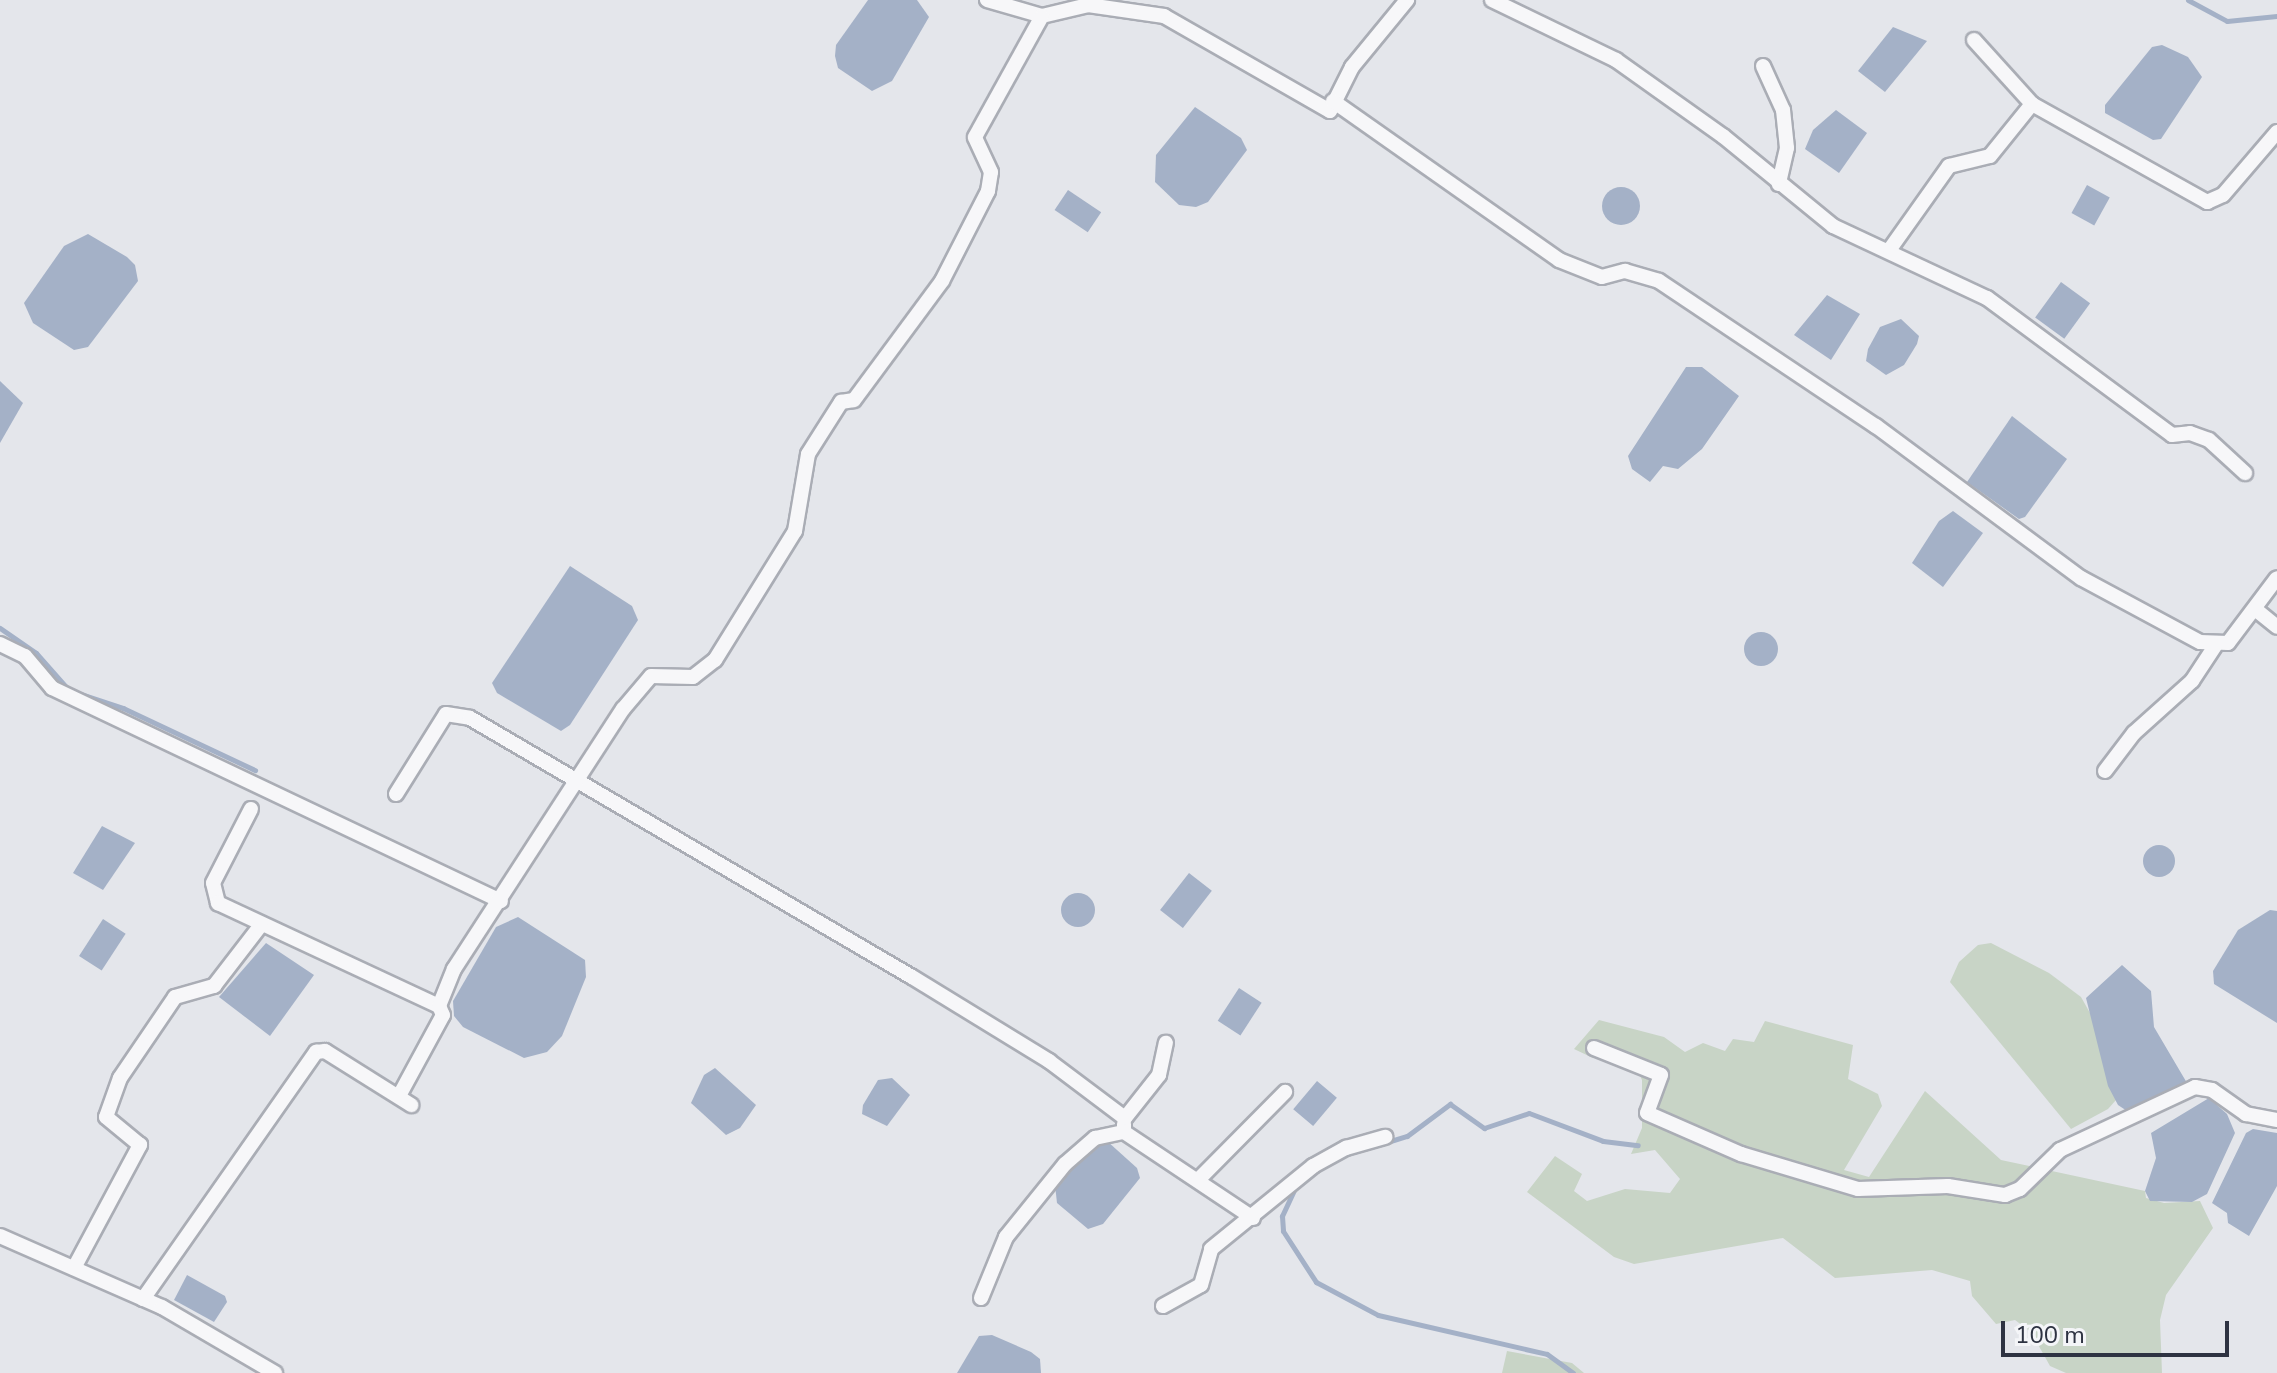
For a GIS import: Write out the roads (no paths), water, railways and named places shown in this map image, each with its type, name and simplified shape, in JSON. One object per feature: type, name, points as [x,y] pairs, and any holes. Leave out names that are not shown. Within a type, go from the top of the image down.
[{"type":"street","points":[[987,0],[1042,16],[1088,5],[1164,16],[1330,111],[1352,67],[1407,0]]},
{"type":"street","points":[[1492,0],[1616,60],[1723,136],[1833,226],[1890,249],[1925,273],[1987,298],[2172,435],[2190,433],[2209,440],[2245,473]]},
{"type":"street","points":[[439,1006],[454,969],[641,686],[660,674],[693,677],[705,669],[748,610],[795,531],[808,454],[841,402],[854,400],[942,281],[988,191],[991,172],[975,137],[1042,16]]},
{"type":"street","points":[[1974,40],[2032,104],[2207,202],[2223,195],[2277,132]]},
{"type":"street","points":[[1763,66],[1783,110],[1787,148],[1779,184]]},
{"type":"street","points":[[1333,101],[1559,260],[1602,277],[1625,271],[1659,281],[1876,426],[2081,578],[2215,646],[2228,643],[2277,578]]},
{"type":"street","points":[[1890,249],[1949,166],[1990,156],[2032,104]]},
{"type":"street","points":[[2255,609],[2277,627]]},
{"type":"street","points":[[0,644],[25,656],[52,688],[501,901]]},
{"type":"street","points":[[2105,771],[2134,733],[2192,681],[2215,646]]},
{"type":"street","points":[[396,794],[446,714],[490,729],[1049,1061],[1124,1125],[1253,1218]]},
{"type":"street","points":[[143,1299],[316,1052],[325,1051],[405,1100],[443,1015],[439,1006],[224,907],[213,891],[251,809]]},
{"type":"street","points":[[74,1268],[140,1145],[106,1117],[120,1078],[175,997],[214,986],[261,925]]},
{"type":"street","points":[[981,1298],[1006,1237],[1065,1164],[1095,1138],[1124,1125],[1159,1075],[1166,1043]]},
{"type":"street","points":[[1594,1048],[1661,1075],[1647,1113],[1741,1154],[1858,1189],[1948,1186],[2005,1195],[2020,1189],[2060,1150],[2195,1087],[2212,1090],[2246,1114],[2277,1120]]},
{"type":"street","points":[[1198,1180],[1285,1092]]},
{"type":"street","points":[[1163,1306],[1201,1285],[1211,1249],[1253,1218],[1313,1166],[1346,1148],[1385,1137]]},
{"type":"street","points":[[0,1236],[143,1299],[275,1373]]},
{"type":"water","points":[[868,0],[917,0],[929,17],[892,81],[872,91],[838,68],[835,56],[836,45]]},
{"type":"water","points":[[1893,27],[1927,41],[1885,92],[1858,71]]},
{"type":"water","points":[[2162,45],[2188,57],[2202,77],[2161,139],[2153,140],[2105,113],[2105,105],[2152,47]]},
{"type":"water","points":[[1195,107],[1241,138],[1247,150],[1208,202],[1196,207],[1179,205],[1155,182],[1156,155]]},
{"type":"water","points":[[1836,110],[1867,133],[1839,173],[1805,149],[1813,130]]},
{"type":"water","points":[[2087,185],[2110,198],[2094,226],[2071,213]]},
{"type":"water","points":[[1621,187],[1635,192],[1640,206],[1635,220],[1621,225],[1607,220],[1602,206],[1607,192]]},
{"type":"water","points":[[1068,190],[1101,212],[1088,232],[1055,210]]},
{"type":"water","points":[[88,234],[127,257],[135,265],[138,281],[88,347],[74,350],[33,323],[24,303],[64,246]]},
{"type":"water","points":[[2061,282],[2090,303],[2064,339],[2035,318]]},
{"type":"water","points":[[1827,295],[1860,314],[1831,360],[1794,335]]},
{"type":"water","points":[[1901,319],[1919,336],[1917,344],[1904,365],[1886,375],[1866,361],[1868,349],[1880,327]]},
{"type":"water","points":[[1686,367],[1702,367],[1739,396],[1702,449],[1678,469],[1663,466],[1650,482],[1632,469],[1628,456]]},
{"type":"water","points":[[0,381],[23,403],[0,443]]},
{"type":"water","points":[[2012,416],[2067,459],[2025,517],[2019,519],[1967,482]]},
{"type":"water","points":[[1953,511],[1983,533],[1943,587],[1912,563],[1939,521]]},
{"type":"water","points":[[570,566],[632,606],[638,620],[570,725],[561,731],[497,693],[492,683]]},
{"type":"water","points":[[1761,632],[1773,637],[1778,649],[1773,661],[1761,666],[1749,661],[1744,649],[1749,637]]},
{"type":"water","points":[[102,826],[135,843],[103,890],[73,873]]},
{"type":"water","points":[[2159,845],[2171,849],[2175,861],[2171,873],[2159,877],[2147,873],[2143,861],[2147,849]]},
{"type":"water","points":[[1189,873],[1212,891],[1183,928],[1160,910]]},
{"type":"water","points":[[1078,893],[1090,898],[1095,910],[1090,922],[1078,927],[1066,922],[1061,910],[1066,898]]},
{"type":"water","points":[[2270,910],[2277,911],[2277,1023],[2214,984],[2213,971],[2238,930]]},
{"type":"water","points":[[518,917],[585,960],[586,977],[562,1036],[547,1052],[524,1058],[463,1027],[454,1016],[453,1001],[496,927]]},
{"type":"water","points":[[103,919],[126,934],[102,971],[79,956]]},
{"type":"water","points":[[266,943],[314,975],[270,1036],[219,997]]},
{"type":"water","points":[[2122,965],[2151,991],[2154,1027],[2187,1083],[2130,1113],[2118,1105],[2108,1086],[2086,998]]},
{"type":"water","points":[[1239,988],[1262,1003],[1240,1035],[1218,1021]]},
{"type":"water","points":[[715,1068],[756,1105],[740,1128],[726,1135],[691,1103],[704,1075]]},
{"type":"water","points":[[892,1078],[910,1095],[887,1126],[862,1114],[863,1105],[878,1080]]},
{"type":"water","points":[[1317,1081],[1337,1098],[1313,1126],[1293,1109]]},
{"type":"water","points":[[2209,1098],[2227,1114],[2235,1133],[2207,1194],[2192,1202],[2150,1201],[2145,1191],[2156,1158],[2151,1133]]},
{"type":"water","points":[[2253,1129],[2277,1133],[2277,1186],[2249,1236],[2228,1223],[2227,1213],[2212,1203],[2246,1133]]},
{"type":"water","points":[[1107,1141],[1137,1168],[1140,1178],[1103,1224],[1088,1229],[1057,1203],[1055,1185],[1086,1153]]},
{"type":"water","points":[[187,1275],[225,1296],[227,1302],[214,1322],[174,1300]]},
{"type":"water","points":[[992,1335],[1031,1352],[1040,1359],[1041,1373],[957,1373],[979,1336]]},
{"type":"waterway","points":[[2188,0],[2227,21],[2277,16]]},
{"type":"waterway","points":[[0,628],[36,653],[67,688]]},
{"type":"waterway","points":[[75,692],[123,708],[255,770]]},
{"type":"waterway","points":[[1384,1143],[1407,1136],[1450,1104],[1484,1128],[1529,1113],[1603,1141],[1638,1145]]},
{"type":"waterway","points":[[1295,1188],[1282,1216],[1283,1231],[1316,1282],[1378,1315],[1547,1354],[1573,1373]]}]
